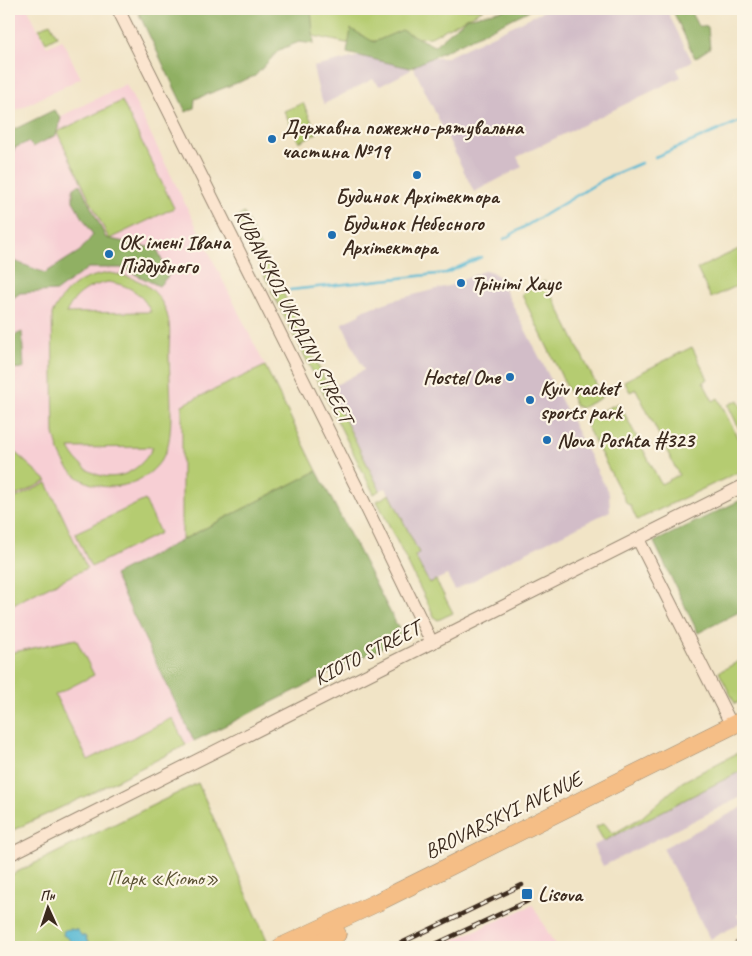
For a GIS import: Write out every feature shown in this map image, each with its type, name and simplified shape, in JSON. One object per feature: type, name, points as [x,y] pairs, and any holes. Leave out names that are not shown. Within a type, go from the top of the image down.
[{"type":"highway","name":"BROVARSKYI AVENUE","points":[[281,947],[739,727]]},
{"type":"highway","name":"BROVARSKYI AVENUE","points":[[310,947],[739,727]]},
{"type":"street","name":"KUBANSKOI UKRAINY STREET","points":[[118,9],[354,482],[432,643]]},
{"type":"street","name":"KIOTO STREET","points":[[9,855],[743,486]]},
{"type":"street","points":[[638,539],[739,727]]},
{"type":"street","points":[[739,947],[743,945]]},
{"type":"shaded area","points":[[9,9],[28,9],[47,47],[62,40],[81,78],[9,114]]},
{"type":"shaded area","points":[[548,9],[666,9],[692,61],[677,69],[681,77],[517,157],[522,167],[474,192],[403,46],[423,58],[445,58]]},
{"type":"shaded area","points":[[400,44],[411,70],[380,86],[373,79],[324,104],[319,93],[313,67],[361,56],[362,58],[370,53]]},
{"type":"shaded area","name":"ОК імені Івана Піддубного","points":[[126,84],[317,471],[114,575],[194,741],[94,792],[9,832],[9,142]]},
{"type":"shaded area","points":[[485,270],[498,276],[609,494],[610,511],[482,574],[482,576],[455,590],[447,575],[429,583],[415,555],[419,553],[386,488],[380,490],[330,388],[364,370],[342,323],[360,315],[361,311],[394,300],[452,285]]},
{"type":"shaded area","points":[[743,770],[743,796],[603,866],[593,846]]},
{"type":"shaded area","points":[[743,807],[743,912],[737,915],[741,923],[710,939],[663,848]]},
{"type":"shaded area","points":[[533,905],[556,947],[439,947],[453,940]]},
{"type":"green space","points":[[141,9],[311,9],[314,44],[299,42],[279,50],[255,76],[195,99],[194,108],[186,112],[139,14]]},
{"type":"green space","points":[[305,9],[484,9],[431,37],[346,43],[309,35]]},
{"type":"green space","points":[[507,9],[532,9],[410,68],[347,53],[351,29],[374,42],[402,30],[434,46],[467,18]]},
{"type":"green space","points":[[672,9],[689,9],[698,26],[708,27],[710,48],[695,58]]},
{"type":"green space","points":[[50,23],[57,36],[46,42],[39,29]]},
{"type":"green space","points":[[122,101],[174,208],[109,239],[57,132]]},
{"type":"green space","points":[[303,103],[317,133],[299,142],[284,111]]},
{"type":"green space","points":[[54,110],[61,118],[56,135],[33,147],[28,142],[14,148],[11,170],[9,171],[9,132]]},
{"type":"green space","points":[[80,184],[106,238],[157,249],[169,275],[159,286],[122,268],[88,268],[57,291],[20,293],[9,301],[9,259],[45,273],[80,251],[93,235],[73,201],[73,189]]},
{"type":"green space","points":[[244,213],[276,279],[268,283],[236,218]]},
{"type":"green space","points":[[743,247],[743,283],[711,298],[697,269]]},
{"type":"green space","points":[[109,273],[132,278],[151,289],[162,303],[167,314],[169,327],[171,417],[169,442],[166,451],[158,464],[148,474],[135,482],[107,487],[92,484],[79,478],[68,468],[63,460],[54,433],[52,314],[63,296],[75,285]],"holes":[[[108,282],[122,285],[134,291],[151,312],[66,313],[83,292]],[[153,447],[144,460],[134,469],[123,475],[111,477],[99,475],[88,470],[78,461],[69,448]]]},
{"type":"green space","points":[[545,281],[601,394],[601,398],[581,408],[576,406],[522,295],[524,292]]},
{"type":"green space","points":[[280,286],[303,334],[295,338],[271,290]]},
{"type":"green space","points":[[22,332],[24,368],[9,369],[9,338]]},
{"type":"green space","points":[[306,342],[380,490],[374,494],[299,345]]},
{"type":"green space","points":[[692,347],[708,379],[703,382],[713,401],[718,398],[743,449],[741,471],[637,520],[587,427],[589,424],[586,418],[619,403],[661,484],[679,475],[636,389],[630,392],[624,381]]},
{"type":"green space","points":[[265,366],[317,471],[182,540],[182,405]]},
{"type":"green space","points":[[738,400],[743,410],[743,437],[728,405]]},
{"type":"green space","points":[[9,447],[47,481],[9,499]]},
{"type":"green space","points":[[317,471],[403,637],[194,741],[114,575]]},
{"type":"green space","points":[[47,483],[87,568],[9,606],[9,501]]},
{"type":"green space","points":[[390,494],[419,553],[415,556],[429,583],[436,580],[453,613],[438,620],[435,618],[377,501]]},
{"type":"green space","points":[[743,499],[743,610],[698,633],[654,542]]},
{"type":"green space","points":[[145,500],[160,533],[91,567],[75,533]]},
{"type":"green space","points":[[76,639],[94,675],[55,695],[88,760],[172,718],[186,745],[94,792],[9,832],[9,653]]},
{"type":"green space","points":[[743,659],[743,700],[735,704],[719,672]]},
{"type":"green space","points":[[743,750],[743,770],[604,841],[596,827],[604,823],[613,834],[642,817],[682,782]]},
{"type":"green space","name":"Парк «Кіото»","points":[[198,783],[267,940],[251,947],[90,947],[85,936],[69,939],[75,947],[9,947],[9,876]]},
{"type":"water","points":[[64,930],[77,930],[82,936],[85,936],[90,947],[83,943],[79,947],[75,947],[63,935]]},
{"type":"waterway","points":[[655,157],[743,120]]},
{"type":"waterway","points":[[504,239],[606,178],[641,163]]},
{"type":"waterway","points":[[290,290],[446,273],[481,257]]},
{"type":"railway","points":[[393,947],[522,885]]},
{"type":"railway","points":[[429,947],[528,901]]},
{"type":"place","name":"Державна пожежно-рятувальна частина №19","points":[[272,139]]},
{"type":"place","name":"Будинок Архітектора","points":[[417,175]]},
{"type":"place","name":"Будинок Небесного Архітектора","points":[[332,235]]},
{"type":"place","name":"ОК імені Івана Піддубного","points":[[109,254]]},
{"type":"place","name":"Трініті Хаус","points":[[461,283]]},
{"type":"place","name":"Hostel One","points":[[510,377]]},
{"type":"place","name":"Kyiv racket sports park","points":[[530,400]]},
{"type":"place","name":"Nova Poshta #323","points":[[547,440]]},
{"type":"place","name":"Lisova","points":[[527,894]]}]
